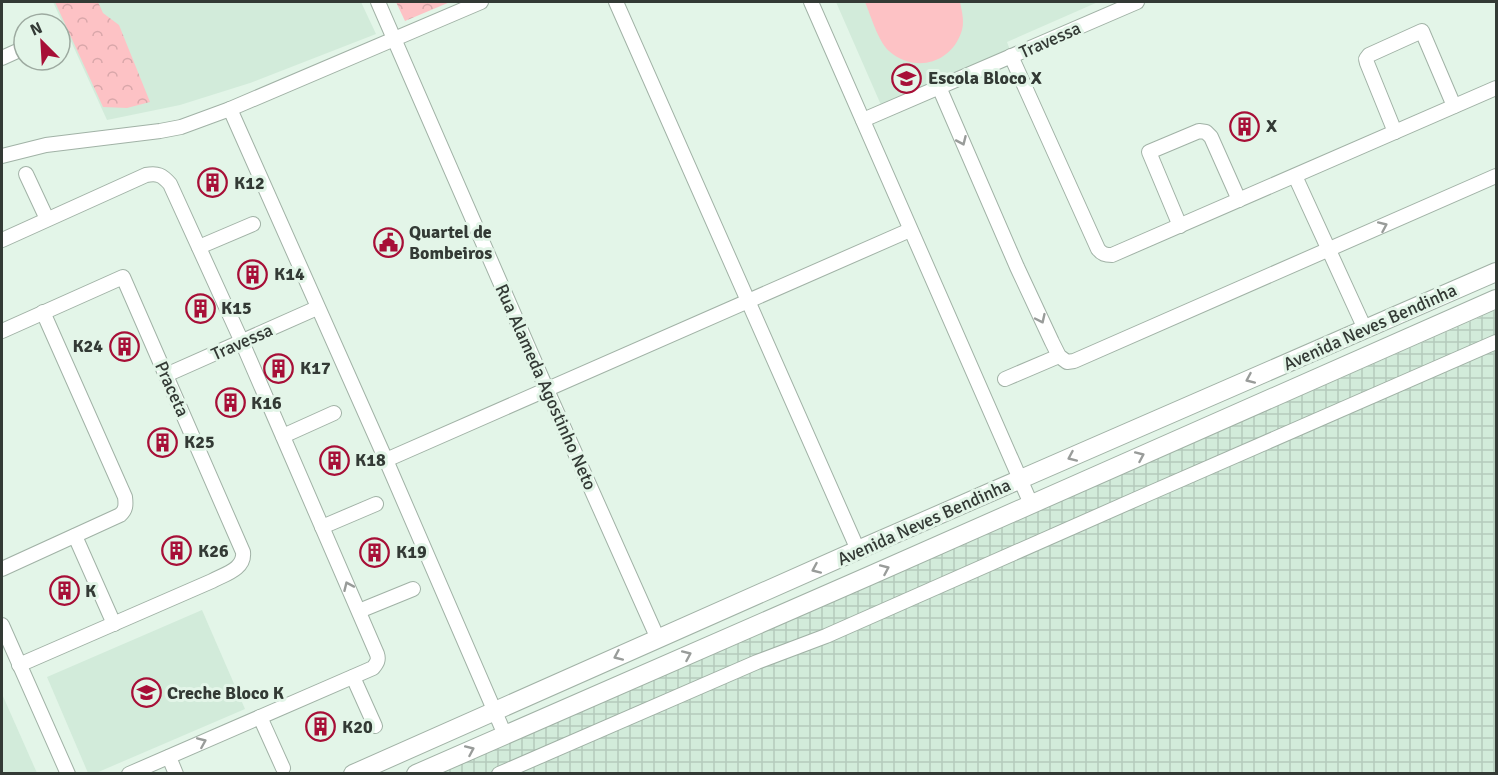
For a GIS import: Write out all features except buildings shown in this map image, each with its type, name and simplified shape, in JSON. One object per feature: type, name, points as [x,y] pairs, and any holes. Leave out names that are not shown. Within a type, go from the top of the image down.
[{"type":"street","name":"Rua Alameda Agostinho Neto","points":[[378,2],[658,639]]},
{"type":"street","points":[[2,156],[46,145],[171,129],[230,109],[481,2]]},
{"type":"street","points":[[616,2],[858,550]]},
{"type":"street","points":[[811,2],[1031,504]]},
{"type":"street","name":"Travessa","points":[[863,120],[1137,2]]},
{"type":"street","points":[[1395,132],[1366,59],[1369,55],[1422,31],[1454,106]]},
{"type":"street","points":[[1011,56],[1098,249],[1102,254],[1107,255],[1112,255],[1180,226],[1497,88]]},
{"type":"street","points":[[939,87],[1017,267],[1059,356],[1067,362],[1074,361],[1497,176]]},
{"type":"street","points":[[230,109],[505,735]]},
{"type":"street","points":[[1180,226],[1149,152],[1199,130],[1206,132],[1211,137],[1239,200]]},
{"type":"street","points":[[2,240],[146,175],[157,173],[171,183],[283,436],[378,659],[373,668],[129,774]]},
{"type":"street","points":[[26,174],[47,219]]},
{"type":"street","points":[[1295,176],[1365,329]]},
{"type":"street","points":[[199,247],[253,224]]},
{"type":"street","points":[[386,460],[910,230]]},
{"type":"street","name":"Avenida Neves Bendinha","points":[[353,774],[858,550],[1497,272]]},
{"type":"street","name":"Praceta","points":[[2,331],[123,278],[243,552],[242,564],[212,581],[19,665]]},
{"type":"street","name":"Avenida Neves Bendinha","points":[[416,774],[1497,299]]},
{"type":"street","name":"Travessa","points":[[166,375],[317,308]]},
{"type":"street","points":[[2,569],[125,511],[125,497],[43,312]]},
{"type":"street","points":[[499,774],[757,662],[826,636],[1497,342]]},
{"type":"street","points":[[1005,379],[1059,356]]},
{"type":"street","points":[[283,436],[334,413]]},
{"type":"street","points":[[322,527],[376,504]]},
{"type":"street","points":[[75,536],[114,624]]},
{"type":"street","points":[[359,611],[413,589]]},
{"type":"street","points":[[2,625],[68,774]]},
{"type":"street","points":[[353,677],[375,726]]},
{"type":"street","points":[[260,717],[283,768]]},
{"type":"street","points":[[169,757],[176,774]]},
{"type":"shaded area","points":[[53,2],[361,2],[376,34],[250,83],[180,105],[107,120],[72,44],[72,12],[58,12]]},
{"type":"shaded area","name":"Escola Bloco X","points":[[836,2],[1098,2],[1007,42],[1010,50],[881,105]]},
{"type":"shaded area","points":[[1496,310],[1496,773],[441,773]]},
{"type":"shaded area","name":"Creche Bloco K","points":[[202,610],[245,709],[96,773],[88,773],[47,677]]},
{"type":"shaded area","points":[[2,694],[37,773],[2,773]]},
{"type":"green space","points":[[55,2],[98,2],[103,13],[119,25],[150,102],[127,108],[103,107],[72,39],[72,12],[60,12]]},
{"type":"green space","points":[[396,2],[450,2],[405,21]]},
{"type":"green space","points":[[865,2],[960,2],[963,18],[961,33],[956,44],[940,58],[930,62],[909,62],[899,58],[885,47]]},
{"type":"place","name":"Escola Bloco X","points":[[907,78]]},
{"type":"place","name":"X","points":[[1245,126]]},
{"type":"place","name":"K12","points":[[213,183]]},
{"type":"place","name":"Quartel de Bombeiros","points":[[388,242]]},
{"type":"place","name":"K14","points":[[253,274]]},
{"type":"place","name":"K15","points":[[200,308]]},
{"type":"place","name":"K24","points":[[124,346]]},
{"type":"place","name":"K17","points":[[279,368]]},
{"type":"place","name":"K16","points":[[230,403]]},
{"type":"place","name":"K25","points":[[163,442]]},
{"type":"place","name":"K18","points":[[334,460]]},
{"type":"place","name":"K26","points":[[177,551]]},
{"type":"place","name":"K19","points":[[375,552]]},
{"type":"place","name":"K","points":[[64,591]]},
{"type":"place","name":"Creche Bloco K","points":[[146,693]]},
{"type":"place","name":"K20","points":[[321,727]]}]
